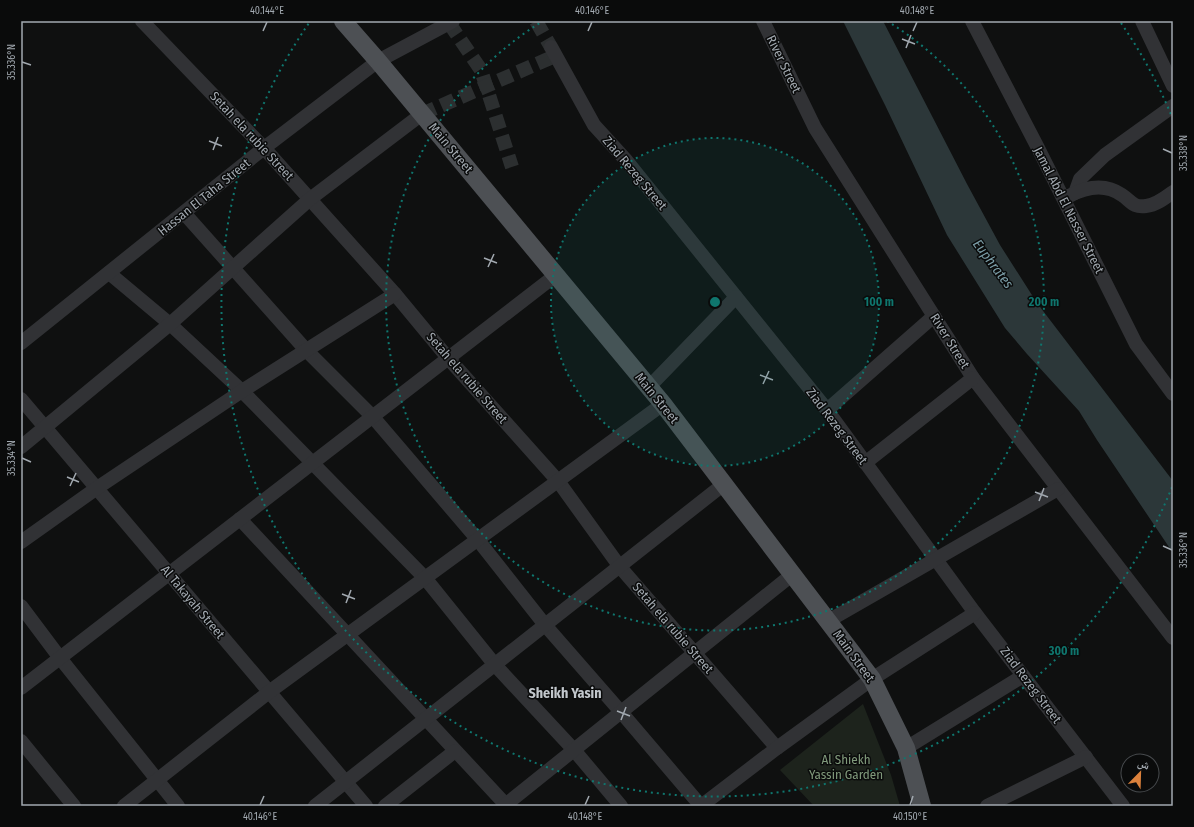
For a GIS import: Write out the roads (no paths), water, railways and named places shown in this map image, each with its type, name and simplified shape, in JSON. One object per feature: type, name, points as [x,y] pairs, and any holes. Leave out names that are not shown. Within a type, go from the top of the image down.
[{"type":"main road","name":"Main Street","points":[[343,21],[378,61],[663,404],[872,679],[906,748],[922,806]]},
{"type":"street","name":"Setah ela rubie Street","points":[[142,21],[264,148],[395,294],[448,358],[558,481],[620,567],[777,748]]},
{"type":"street","name":"Hassan El Taha Street","points":[[21,343],[264,148],[378,61],[453,21]]},
{"type":"street","name":"River Street","points":[[763,21],[815,128],[973,378],[1173,638]]},
{"type":"street","name":"Jamal Abd El Nasser Street","points":[[972,21],[1070,196],[1136,344],[1173,394]]},
{"type":"street","points":[[1142,21],[1173,86]]},
{"type":"street","name":"Ziad Rezeg Street","points":[[551,47],[594,125],[625,159],[827,410],[975,613],[1123,806]]},
{"type":"street","points":[[1070,196],[1080,179],[1105,154],[1173,106]]},
{"type":"street","points":[[21,447],[170,324],[310,199],[422,114]]},
{"type":"street","points":[[1070,196],[1087,188],[1099,186],[1114,190],[1123,195],[1129,202],[1137,206],[1145,207],[1154,204],[1173,192]]},
{"type":"street","points":[[184,213],[234,267],[306,350],[373,417],[478,540],[545,625],[701,806],[777,748],[872,679],[975,613]]},
{"type":"street","points":[[109,273],[170,324],[242,391],[425,578],[494,664],[574,750],[621,806]]},
{"type":"street","points":[[21,688],[556,275]]},
{"type":"street","points":[[21,542],[97,488],[242,391],[395,294]]},
{"type":"street","points":[[649,387],[736,297]]},
{"type":"street","points":[[827,410],[934,316]]},
{"type":"street","points":[[865,463],[973,378]]},
{"type":"street","name":"Al Takayah Street","points":[[21,399],[366,806]]},
{"type":"street","points":[[124,806],[269,692],[663,404]]},
{"type":"street","points":[[315,806],[724,484]]},
{"type":"street","points":[[828,621],[1058,489]]},
{"type":"street","points":[[240,519],[505,806],[793,574]]},
{"type":"street","points":[[21,606],[60,658],[178,806]]},
{"type":"street","points":[[906,748],[1023,676]]},
{"type":"street","points":[[21,741],[74,806]]},
{"type":"street","points":[[385,806],[455,751]]},
{"type":"street","points":[[987,806],[1086,757]]},
{"type":"water","name":"Euphrates","points":[[843,21],[883,21],[1000,245],[1037,303],[1173,481],[1173,553],[1079,411],[1005,328],[947,235]]},
{"type":"tunnel","points":[[536,21],[551,47]]},
{"type":"tunnel","points":[[449,23],[481,70],[512,167]]},
{"type":"tunnel","points":[[422,114],[555,56]]},
{"type":"district","name":"Sheikh Yasin","points":[[565,693]]},
{"type":"park label","name":"Al Shiekh Yassin Garden","points":[[846,766]]}]
